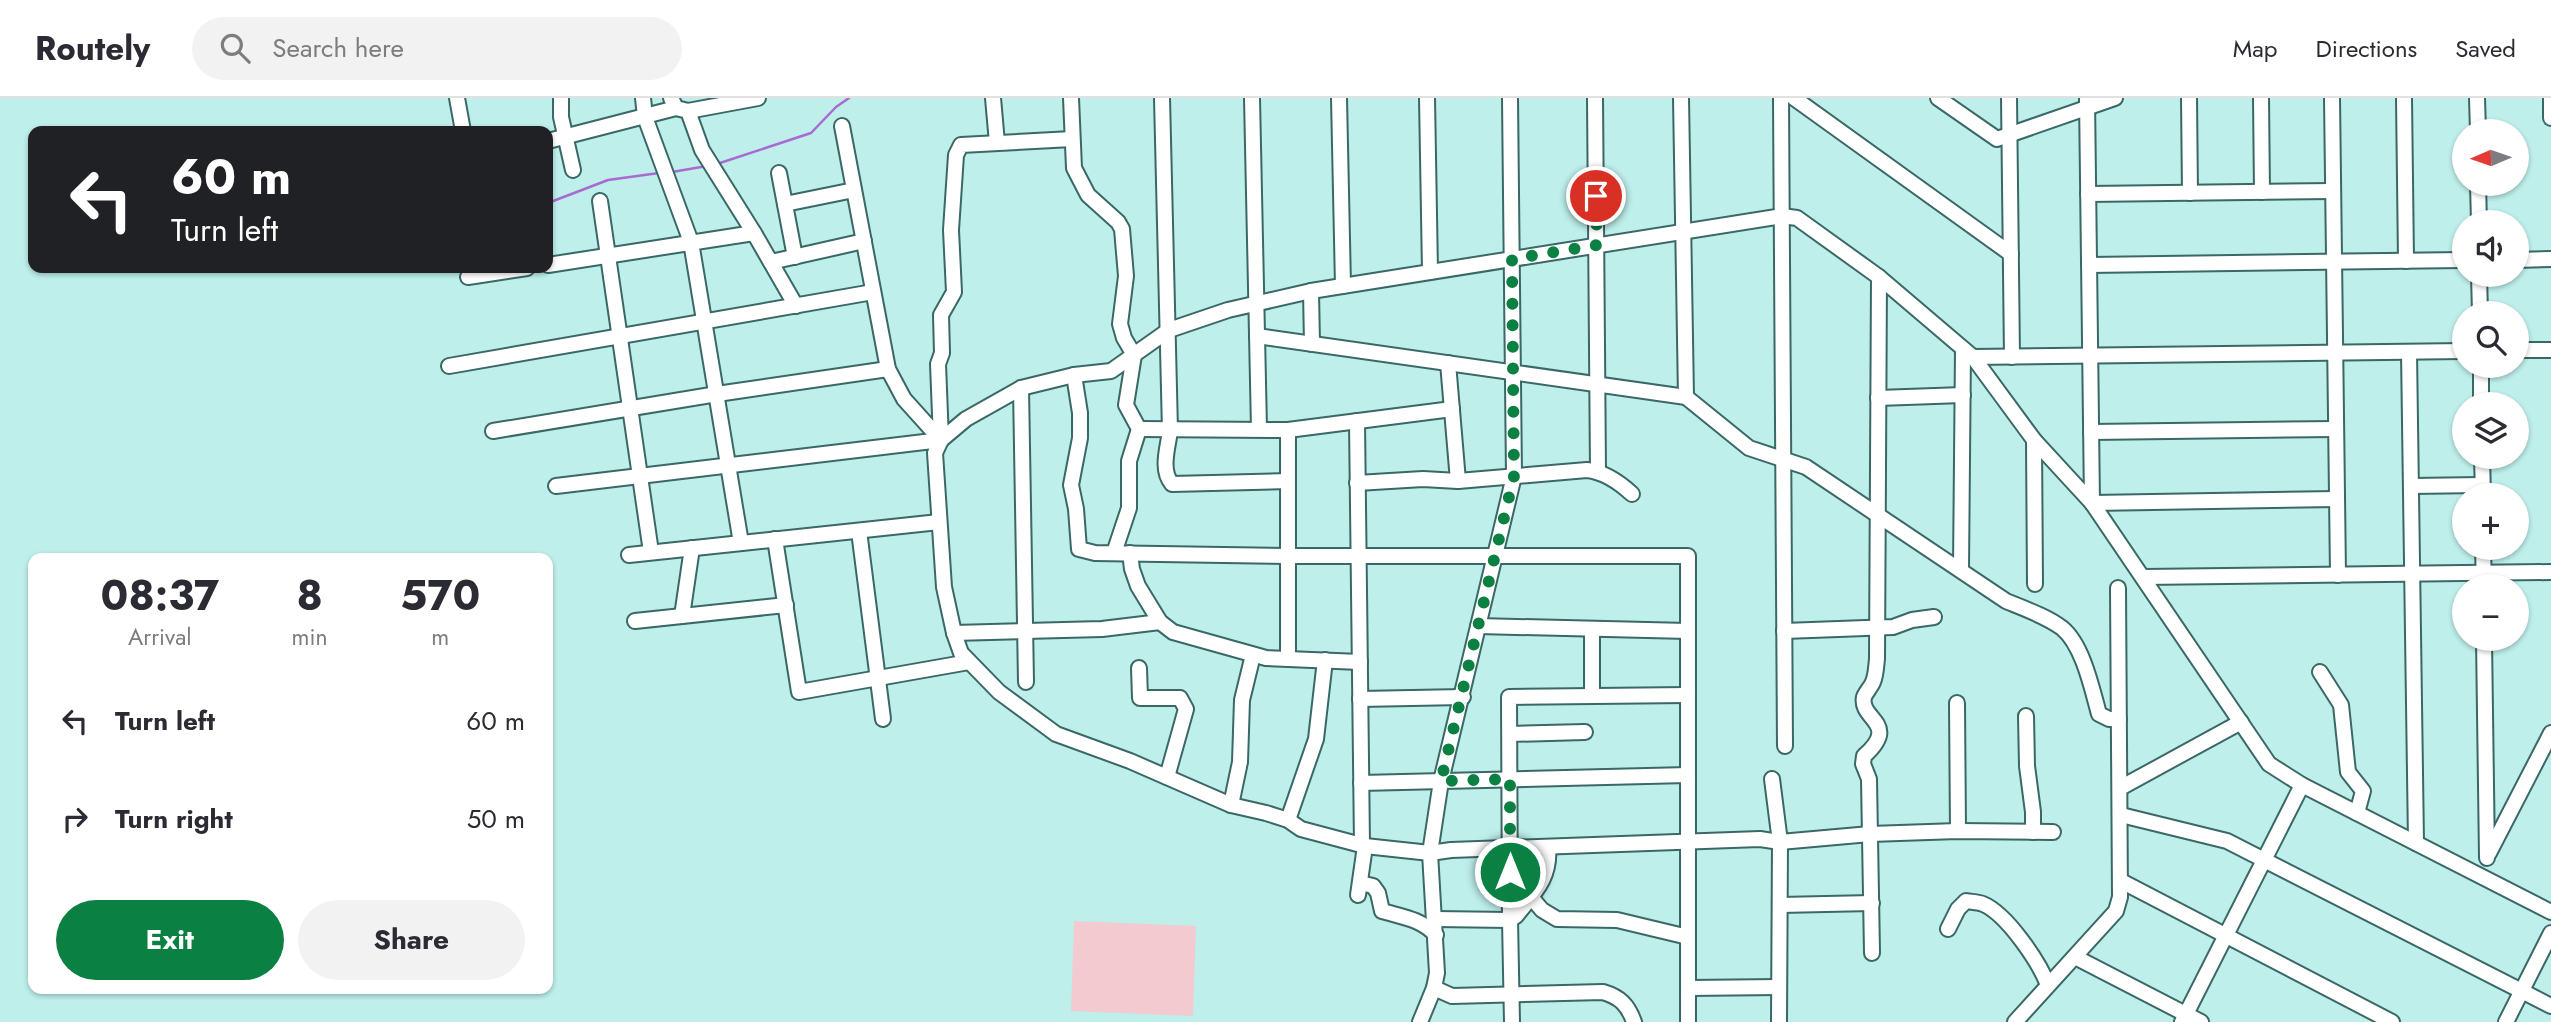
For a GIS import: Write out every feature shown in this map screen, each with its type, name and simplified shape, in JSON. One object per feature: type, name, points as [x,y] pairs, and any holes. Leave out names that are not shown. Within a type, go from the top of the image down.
[{"type":"street","points":[[457,98],[462,126]]},
{"type":"street","points":[[561,98],[561,117],[573,170]]},
{"type":"street","points":[[643,98],[645,117],[691,242],[741,543]]},
{"type":"street","points":[[553,140],[678,106],[758,98]]},
{"type":"street","points":[[993,98],[997,143]]},
{"type":"street","points":[[1072,98],[1074,168],[1088,195],[1118,222],[1122,229],[1126,276],[1120,324],[1124,338],[1134,355],[1126,405],[1139,429]]},
{"type":"street","points":[[1162,98],[1169,330],[1170,431],[1166,455],[1167,475],[1172,484],[1288,481]]},
{"type":"street","points":[[1252,98],[1259,429]]},
{"type":"street","points":[[1339,98],[1343,285]]},
{"type":"street","points":[[1427,98],[1430,272]]},
{"type":"street","points":[[1420,1022],[1437,973],[1430,853],[1441,781],[1514,476],[1510,98]]},
{"type":"street","points":[[1595,98],[1598,471]]},
{"type":"street","points":[[1681,98],[1686,397]]},
{"type":"street","points":[[1781,98],[1785,746]]},
{"type":"street","points":[[1794,98],[2011,254]]},
{"type":"street","points":[[1938,98],[1997,139],[2087,103],[2115,98]]},
{"type":"street","points":[[2009,98],[2012,357]]},
{"type":"street","points":[[2189,98],[2190,193]]},
{"type":"street","points":[[2261,98],[2262,192]]},
{"type":"street","points":[[2332,98],[2338,575]]},
{"type":"street","points":[[2404,98],[2406,261]]},
{"type":"street","points":[[2477,98],[2477,119]]},
{"type":"street","points":[[2551,98],[2551,118]]},
{"type":"street","points":[[2087,103],[2092,503]]},
{"type":"street","points":[[678,106],[796,306]]},
{"type":"street","points":[[842,126],[888,369],[904,399],[941,440]]},
{"type":"street","points":[[941,440],[937,373],[942,353],[941,315],[954,292],[951,230],[956,155],[961,145],[1072,139]]},
{"type":"street","points":[[779,173],[795,257]]},
{"type":"street","points":[[785,204],[854,190]]},
{"type":"street","points":[[2088,194],[2333,191]]},
{"type":"street","points":[[600,201],[651,552]]},
{"type":"street","points":[[2053,832],[1958,831],[1870,834],[1780,842],[1760,839],[1688,841],[1430,853],[1364,846],[1300,829],[1288,820],[1231,805],[1056,734],[999,692],[969,662],[961,653],[954,633],[944,587],[935,453],[941,440],[966,419],[1021,388],[1074,375],[1111,371],[1169,330],[1228,310],[1343,285],[1782,216],[1797,218],[1879,277],[1968,353],[2034,440],[2092,503],[2269,764],[2302,785],[2551,912]]},
{"type":"street","points":[[553,263],[754,233]]},
{"type":"street","points":[[771,262],[863,241]]},
{"type":"street","points":[[2529,260],[2551,259]]},
{"type":"street","points":[[2089,265],[2452,260]]},
{"type":"street","points":[[468,277],[494,273]]},
{"type":"street","points":[[1872,953],[1869,779],[1863,764],[1864,756],[1878,739],[1879,728],[1876,719],[1867,712],[1864,696],[1875,675],[1879,277]]},
{"type":"street","points":[[1311,291],[1312,344]]},
{"type":"street","points":[[449,366],[873,292]]},
{"type":"street","points":[[1257,336],[1686,397],[1749,448],[1805,467],[2006,601],[2039,615],[2062,629],[2074,642],[2091,682],[2099,714],[2109,719],[2119,719]]},
{"type":"street","points":[[2529,350],[2551,350]]},
{"type":"street","points":[[1968,353],[2012,357],[2452,351]]},
{"type":"street","points":[[2409,352],[2416,843]]},
{"type":"street","points":[[1961,569],[1962,395],[1968,353]]},
{"type":"street","points":[[1448,363],[1458,481]]},
{"type":"street","points":[[494,431],[888,369]]},
{"type":"street","points":[[1074,375],[1080,413],[1080,438],[1071,485],[1079,549],[1095,553],[1288,556],[1688,556],[1688,1022]]},
{"type":"street","points":[[1021,388],[1026,682]]},
{"type":"street","points":[[1878,398],[1962,395]]},
{"type":"street","points":[[1139,429],[1287,430],[1452,409]]},
{"type":"street","points":[[1356,421],[1364,846],[1359,889],[1373,886],[1378,893],[1382,911],[1413,919],[1428,926],[1436,936]]},
{"type":"street","points":[[1114,553],[1129,508],[1129,460],[1139,429]]},
{"type":"street","points":[[2091,432],[2336,429]]},
{"type":"street","points":[[1287,430],[1288,659]]},
{"type":"street","points":[[556,486],[941,440]]},
{"type":"street","points":[[2034,440],[2035,584]]},
{"type":"street","points":[[1357,483],[1423,479],[1458,481],[1587,470],[1598,471],[1622,485],[1632,495]]},
{"type":"street","points":[[2411,486],[2452,488]]},
{"type":"street","points":[[2092,503],[2337,499]]},
{"type":"street","points":[[629,555],[939,522]]},
{"type":"street","points":[[859,531],[883,719]]},
{"type":"street","points":[[775,539],[799,692],[969,662]]},
{"type":"street","points":[[682,616],[692,548]]},
{"type":"street","points":[[1130,553],[1138,586],[1160,622],[1173,632],[1253,655],[1360,662]]},
{"type":"street","points":[[2529,575],[2551,572]]},
{"type":"street","points":[[2143,577],[2412,574],[2452,577]]},
{"type":"street","points":[[2015,1022],[2116,911],[2121,881],[2118,587]]},
{"type":"street","points":[[635,621],[786,605]]},
{"type":"street","points":[[1784,631],[1893,627],[1912,620],[1934,617]]},
{"type":"street","points":[[954,633],[1101,629],[1160,622]]},
{"type":"street","points":[[1478,626],[1688,631]]},
{"type":"street","points":[[1591,696],[1592,629]]},
{"type":"street","points":[[2484,651],[2487,858]]},
{"type":"street","points":[[1231,805],[1240,762],[1242,700],[1253,655]]},
{"type":"street","points":[[1288,820],[1316,739],[1325,660]]},
{"type":"street","points":[[1139,668],[1140,698],[1180,698],[1186,709],[1167,777]]},
{"type":"street","points":[[2320,672],[2341,705],[2348,772],[2363,791],[2357,813]]},
{"type":"street","points":[[1512,1022],[1509,697],[1688,695]]},
{"type":"street","points":[[1360,699],[1462,697]]},
{"type":"street","points":[[1957,703],[1958,831]]},
{"type":"street","points":[[2026,716],[2027,766],[2034,812],[2034,832]]},
{"type":"street","points":[[2120,788],[2241,722]]},
{"type":"street","points":[[1510,734],[1585,732]]},
{"type":"street","points":[[2479,874],[2551,733]]},
{"type":"street","points":[[1361,783],[1688,775]]},
{"type":"street","points":[[1772,779],[1780,842],[1779,1022]]},
{"type":"street","points":[[2184,1018],[2302,785]]},
{"type":"street","points":[[2121,815],[2227,841],[2551,1006]]},
{"type":"street","points":[[1435,919],[1510,920],[1531,897],[1547,873],[1548,847]]},
{"type":"street","points":[[2121,881],[2392,1022]]},
{"type":"street","points":[[1531,897],[1542,910],[1556,919],[1617,920],[1688,937]]},
{"type":"street","points":[[1948,929],[1958,909],[1966,901],[1983,904],[2000,917],[2028,948],[2048,985]]},
{"type":"street","points":[[1780,905],[1872,903]]},
{"type":"street","points":[[2506,1022],[2551,933]]},
{"type":"street","points":[[2075,957],[2184,1018],[2201,1022]]},
{"type":"street","points":[[1688,988],[1779,987]]},
{"type":"street","points":[[1434,988],[1452,996],[1603,992],[1617,996],[1628,1008],[1634,1022]]},
{"type":"shaded area","points":[[1074,921],[1196,926],[1193,1016],[1071,1011]]},
{"type":"waterway","points":[[717,164],[811,133],[836,107],[849,98]]},
{"type":"waterway","points":[[672,172],[707,166]]},
{"type":"waterway","points":[[553,201],[608,180],[659,173]]},
{"type":"route","points":[[1510,872],[1510,779],[1441,781],[1514,476],[1512,259],[1597,245],[1596,196]]}]
